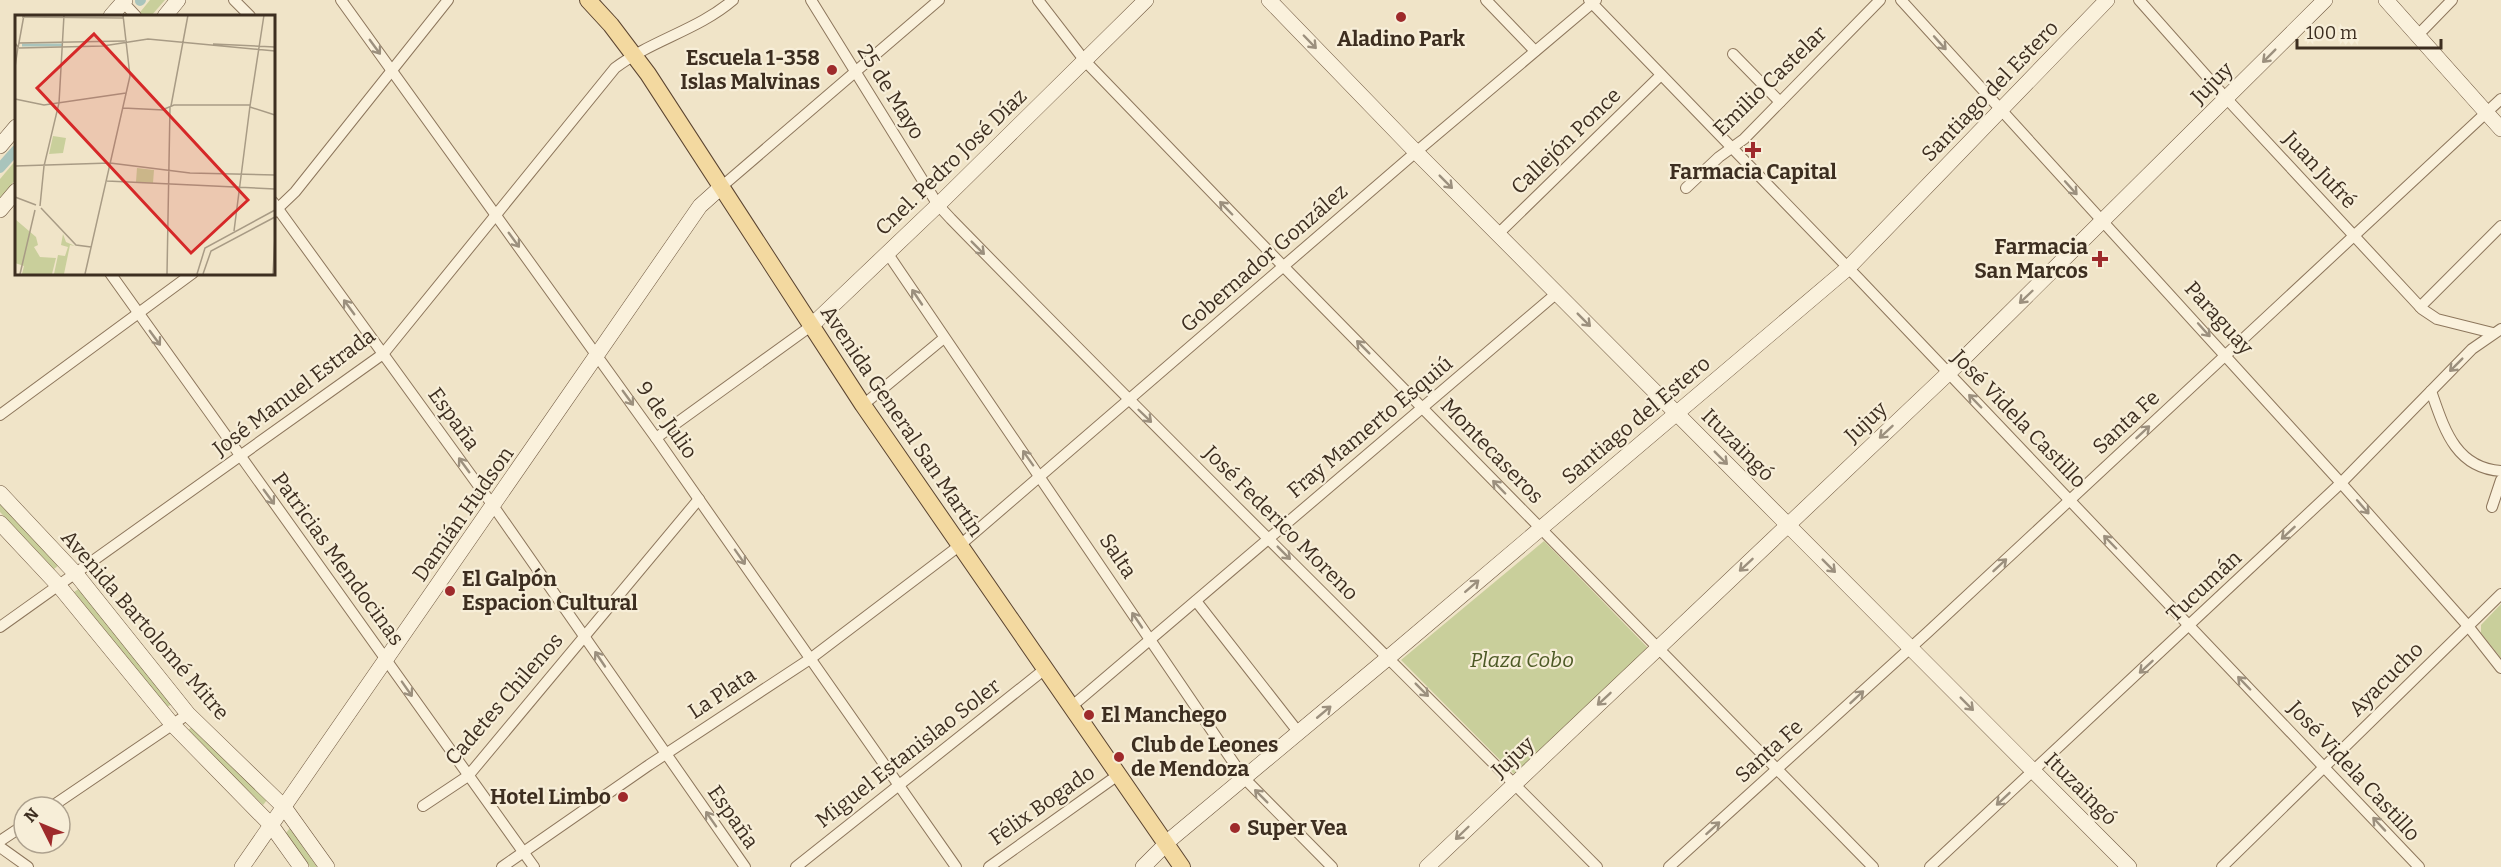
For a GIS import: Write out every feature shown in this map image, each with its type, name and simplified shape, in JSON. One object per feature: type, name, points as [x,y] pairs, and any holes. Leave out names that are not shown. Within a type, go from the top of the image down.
[{"type":"main road","name":"Avenida General San Martín","points":[[588,0],[634,55],[863,405],[1182,867]]},
{"type":"street","points":[[166,15],[178,0]]},
{"type":"street","points":[[234,0],[249,15]]},
{"type":"street","name":"9 de Julio","points":[[341,0],[598,356],[956,867]]},
{"type":"street","points":[[275,208],[295,192],[448,0]]},
{"type":"street","name":"José Manuel Estrada","points":[[0,627],[383,354],[610,74],[634,55],[708,18],[733,0]]},
{"type":"street","name":"25 de Mayo","points":[[811,0],[938,205]]},
{"type":"street","points":[[720,188],[856,74],[939,0]]},
{"type":"street","name":"Montecaseros","points":[[1038,0],[1085,61],[1539,529],[1873,867]]},
{"type":"street","name":"Cnel. Pedro José Díaz","points":[[1119,26],[1136,0]]},
{"type":"street","name":"Cnel. Pedro José Díaz","points":[[811,326],[888,254],[1146,0]]},
{"type":"street","name":"Ituzaingó","points":[[1269,0],[1416,152],[2129,867]]},
{"type":"street","points":[[1486,0],[1535,51]]},
{"type":"street","name":"Emilio Castelar","points":[[1686,188],[1780,102],[1880,0]]},
{"type":"street","name":"Paraguay","points":[[1901,0],[2342,483],[2468,626],[2501,668]]},
{"type":"street","name":"Santiago del Estero","points":[[1143,867],[1166,843],[1848,268],[2107,0]]},
{"type":"street","name":"Juan Jufré","points":[[2139,0],[2420,308],[2437,319],[2497,331]]},
{"type":"street","name":"Jujuy","points":[[1427,867],[1948,373],[2325,0]]},
{"type":"street","points":[[2386,0],[2501,129]]},
{"type":"street","points":[[2418,35],[2452,0]]},
{"type":"street","points":[[112,15],[123,1],[135,15]]},
{"type":"street","name":"Gobernador González","points":[[959,546],[1592,1]]},
{"type":"street","name":"José Videla Castillo","points":[[1592,1],[2419,867]]},
{"type":"street","points":[[1733,54],[1780,102]]},
{"type":"street","name":"Callejón Ponce","points":[[1498,234],[1662,75]]},
{"type":"street","name":"Santa Fe","points":[[1669,867],[1778,770],[2355,237],[2501,99]]},
{"type":"street","name":"Damián Hudson","points":[[242,867],[494,507],[700,206],[720,188]]},
{"type":"street","points":[[0,210],[15,192]]},
{"type":"street","name":"José Federico Moreno","points":[[938,205],[1129,401],[1389,657],[1597,867]]},
{"type":"street","name":"España","points":[[275,208],[494,507],[585,636],[664,754],[745,867]]},
{"type":"street","points":[[2420,308],[2501,226]]},
{"type":"street","name":"Salta","points":[[888,254],[1244,778],[1332,867]]},
{"type":"street","name":"Patricias Mendocinas","points":[[111,274],[534,867]]},
{"type":"street","points":[[0,415],[191,274]]},
{"type":"street","name":"Fray Mamerto Esquiú","points":[[1071,707],[1557,293]]},
{"type":"street","points":[[656,438],[811,326]]},
{"type":"street","name":"Tucumán","points":[[1930,867],[2342,483],[2472,349],[2497,331]]},
{"type":"street","points":[[863,405],[944,338]]},
{"type":"street","points":[[2431,391],[2446,432],[2457,449],[2486,470],[2501,471]]},
{"type":"street","points":[[2492,507],[2501,480]]},
{"type":"street","name":"Avenida Bartolomé Mitre","points":[[0,493],[76,574],[188,714],[284,807],[327,867]]},
{"type":"street","name":"Cadetes Chilenos","points":[[423,806],[468,776],[699,499]]},
{"type":"street","name":"Avenida Bartolomé Mitre","points":[[0,523],[59,586],[172,724],[271,825],[301,867]]},
{"type":"street","name":"La Plata","points":[[502,867],[664,754],[810,658],[959,546]]},
{"type":"street","name":"Ayacucho","points":[[2222,867],[2501,594]]},
{"type":"street","points":[[1196,601],[1299,733]]},
{"type":"street","name":"Miguel Estanislao Soler","points":[[796,867],[1045,669]]},
{"type":"street","points":[[68,795],[188,714]]},
{"type":"street","name":"Félix Bogado","points":[[989,867],[1118,775]]},
{"type":"street","points":[[0,846],[28,867]]},
{"type":"green space","points":[[150,0],[165,0],[152,15],[138,15]]},
{"type":"green space","points":[[15,161],[15,180],[0,198],[0,179]]},
{"type":"green space","points":[[0,503],[59,565],[54,569],[0,512]]},
{"type":"green space","name":"Plaza Cobo","points":[[1544,541],[1649,649],[1514,774],[1401,660]]},
{"type":"green space","points":[[80,588],[172,704],[167,707],[74,592]]},
{"type":"green space","points":[[2501,604],[2501,658],[2481,633],[2481,625]]},
{"type":"green space","points":[[192,727],[267,800],[263,805],[187,731]]},
{"type":"green space","points":[[290,828],[317,867],[310,867],[286,833]]},
{"type":"waterway","points":[[0,168],[15,151]]},
{"type":"place","name":"Aladino Park","points":[[1401,17]]},
{"type":"place","name":"Escuela 1-358 Islas Malvinas","points":[[832,70]]},
{"type":"place","name":"Farmacia Capital","points":[[1753,150]]},
{"type":"place","name":"Farmacia San Marcos","points":[[2100,259]]},
{"type":"place","name":"El Galpón Espacion Cultural","points":[[450,591]]},
{"type":"place","name":"El Manchego","points":[[1089,715]]},
{"type":"place","name":"Club de Leones de Mendoza","points":[[1119,757]]},
{"type":"place","name":"Hotel Limbo","points":[[623,797]]},
{"type":"place","name":"Super Vea","points":[[1235,828]]}]
